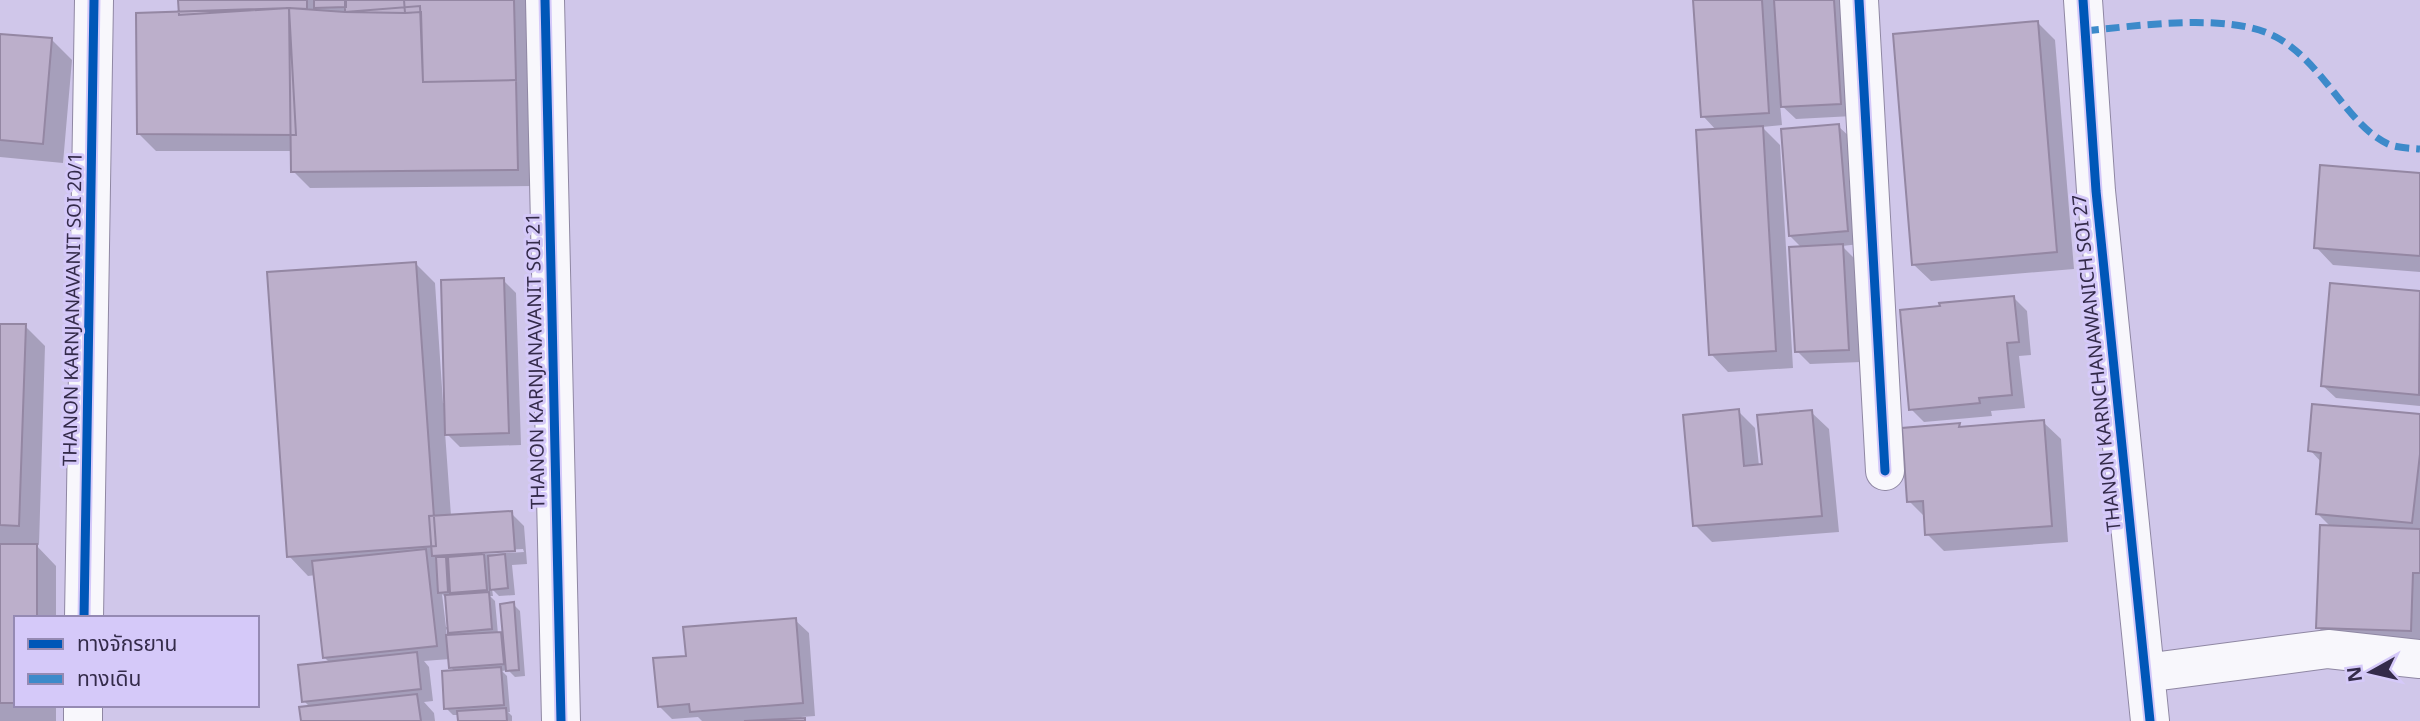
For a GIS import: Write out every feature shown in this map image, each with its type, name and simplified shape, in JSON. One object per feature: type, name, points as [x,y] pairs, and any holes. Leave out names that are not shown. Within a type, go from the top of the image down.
[{"type":"street","name":"THANON KARNJANAVANIT SOI 20/1","points":[[85,616],[94,0]]},
{"type":"street","name":"THANON KARNJANAVANIT SOI 21","points":[[545,0],[561,721]]},
{"type":"street","points":[[1859,0],[1885,471]]},
{"type":"street","name":"THANON KARNCHANAWANICH SOI 27","points":[[2083,0],[2095,191],[2150,721]]},
{"type":"street","points":[[2145,673],[2328,649],[2420,659]]},
{"type":"building","points":[[178,0],[307,0],[307,9],[179,15]]},
{"type":"building","points":[[314,0],[346,0],[346,7],[314,8]]},
{"type":"building","points":[[345,0],[404,0],[405,13],[345,12]]},
{"type":"building","points":[[404,0],[514,0],[516,80],[423,82],[421,12],[405,13]]},
{"type":"building","points":[[1693,0],[1762,0],[1769,113],[1701,117]]},
{"type":"building","points":[[1774,0],[1834,0],[1841,104],[1781,107]]},
{"type":"building","points":[[420,6],[423,82],[516,80],[518,170],[291,172],[289,8],[345,12]]},
{"type":"building","points":[[289,8],[296,135],[137,134],[136,13]]},
{"type":"building","points":[[2038,21],[2057,252],[1912,265],[1893,34]]},
{"type":"building","points":[[0,34],[52,38],[43,144],[0,140]]},
{"type":"building","points":[[1839,124],[1848,231],[1789,236],[1781,129]]},
{"type":"building","points":[[1763,126],[1776,351],[1709,355],[1696,130]]},
{"type":"building","points":[[2320,165],[2420,173],[2420,256],[2314,248]]},
{"type":"building","points":[[1843,244],[1849,350],[1795,352],[1789,247]]},
{"type":"building","points":[[416,262],[436,546],[287,557],[267,272]]},
{"type":"building","points":[[504,278],[509,433],[445,435],[441,280]]},
{"type":"building","points":[[2330,283],[2420,291],[2419,395],[2321,386]]},
{"type":"building","points":[[2014,296],[2019,342],[2007,343],[2012,395],[1979,398],[1980,403],[1909,410],[1900,310],[1940,306],[1939,303]]},
{"type":"building","points":[[0,324],[26,324],[19,526],[0,525]]},
{"type":"building","points":[[2312,404],[2420,414],[2420,454],[2412,523],[2316,514],[2321,453],[2308,451]]},
{"type":"building","points":[[1739,409],[1744,466],[1762,464],[1757,415],[1812,410],[1822,516],[1693,526],[1683,415]]},
{"type":"building","points":[[2044,420],[2052,526],[1925,535],[1923,501],[1907,502],[1902,428],[1960,423],[1959,427]]},
{"type":"building","points":[[512,511],[515,551],[432,556],[429,516]]},
{"type":"building","points":[[2320,525],[2420,529],[2420,573],[2413,573],[2411,631],[2316,628]]},
{"type":"building","points":[[0,544],[37,544],[37,616],[14,616],[14,703],[0,703]]},
{"type":"building","points":[[426,549],[437,646],[323,658],[312,561]]},
{"type":"building","points":[[484,554],[487,590],[450,593],[448,557]]},
{"type":"building","points":[[505,554],[508,588],[490,590],[488,556]]},
{"type":"building","points":[[436,557],[446,557],[448,592],[438,593]]},
{"type":"building","points":[[489,592],[492,629],[448,633],[445,595]]},
{"type":"building","points":[[514,602],[519,670],[506,671],[500,604]]},
{"type":"building","points":[[796,618],[803,703],[690,712],[689,704],[658,707],[653,658],[686,656],[683,627]]},
{"type":"building","points":[[501,632],[504,664],[449,668],[446,635]]},
{"type":"building","points":[[417,652],[421,689],[302,702],[298,665]]},
{"type":"building","points":[[501,667],[504,705],[444,709],[442,671]]},
{"type":"building","points":[[417,694],[421,721],[301,721],[299,707]]},
{"type":"building","points":[[506,708],[507,721],[458,721],[457,711]]},
{"type":"building","points":[[805,718],[805,721],[744,721]]},
{"type":"marked path","points":[[2085,31],[2182,23],[2209,23],[2257,29],[2293,48],[2373,135],[2388,144],[2420,149]]},
{"type":"cycle path","points":[[84,616],[94,0]]},
{"type":"cycle path","points":[[545,0],[561,721]]},
{"type":"cycle path","points":[[1859,0],[1885,471]]},
{"type":"cycle path","points":[[2083,0],[2096,191],[2150,721]]}]
